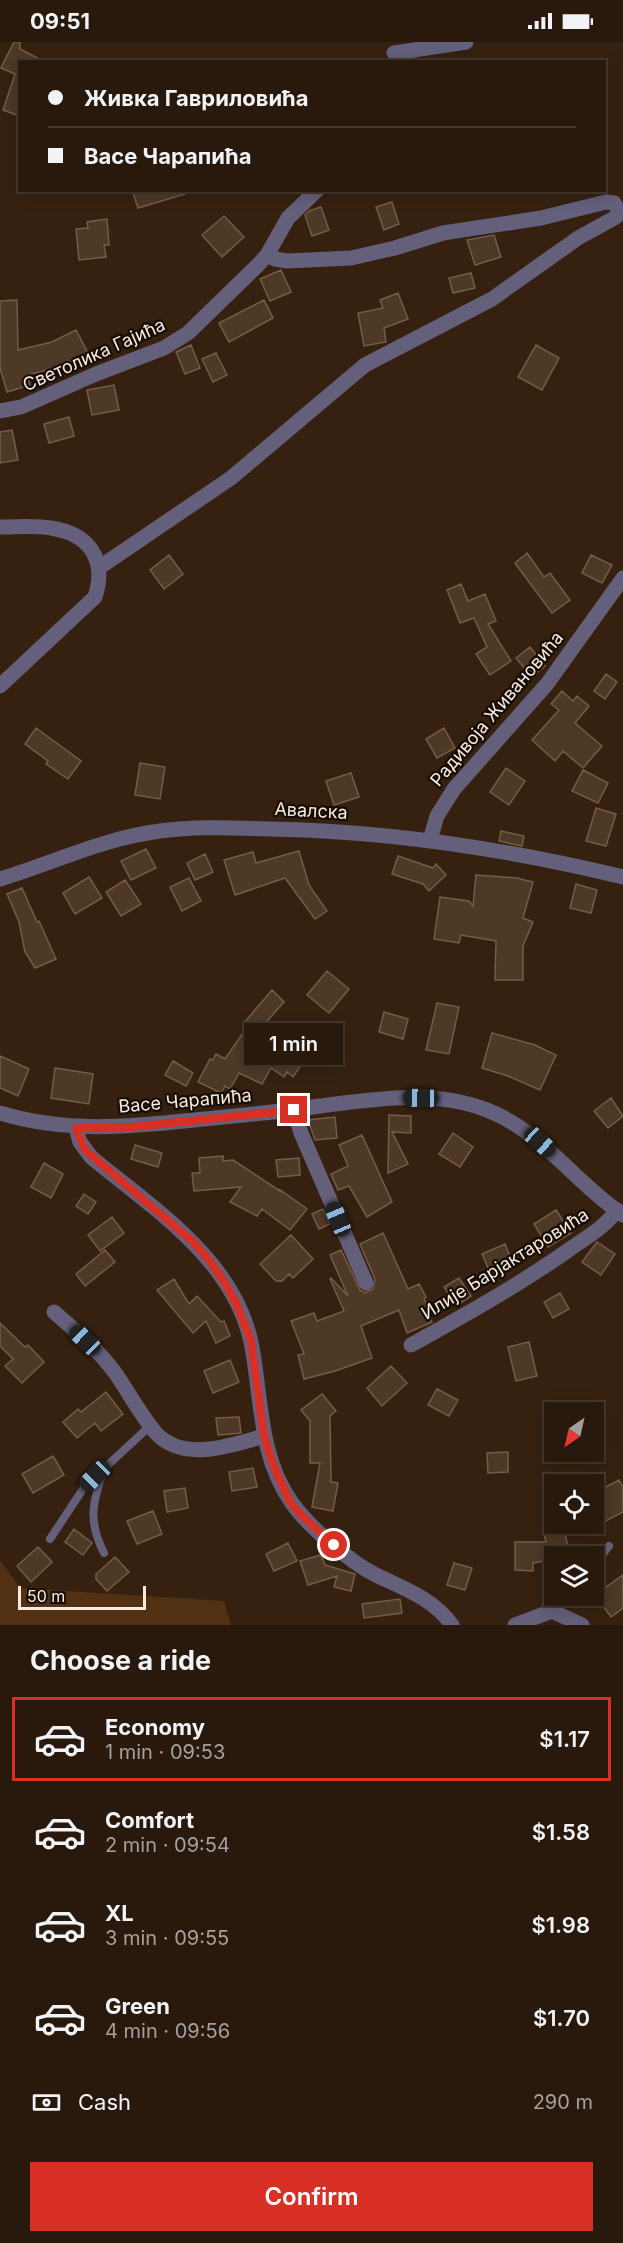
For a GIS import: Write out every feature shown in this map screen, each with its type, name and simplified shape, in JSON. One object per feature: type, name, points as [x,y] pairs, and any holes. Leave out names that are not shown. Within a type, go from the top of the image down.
[{"type":"street","points":[[393,52],[466,42]]},
{"type":"street","name":"Светолика Гајића","points":[[0,411],[21,408],[96,374],[164,348],[188,333],[227,298],[267,255],[288,218],[315,192]]},
{"type":"street","points":[[100,567],[231,478],[365,365],[492,299],[578,238],[616,217],[619,211],[614,203],[606,202],[541,218],[443,234],[395,248],[342,259],[287,261],[267,255]]},
{"type":"street","points":[[0,527],[48,527],[64,530],[78,537],[90,547],[100,567],[95,597],[0,686]]},
{"type":"street","name":"Радивоја Живановића","points":[[430,840],[437,816],[454,789],[547,684],[623,578]]},
{"type":"street","name":"Авалска","points":[[0,879],[34,869],[82,850],[160,831],[226,828],[380,834],[430,840],[623,877]]},
{"type":"street","name":"Васе Чарапића","points":[[0,1113],[22,1120],[76,1128],[133,1127],[405,1098],[449,1099],[500,1115],[527,1131],[620,1212]]},
{"type":"street","points":[[294,1110],[301,1133],[366,1283]]},
{"type":"street","points":[[76,1128],[85,1150],[192,1241],[225,1283],[237,1305],[251,1341],[264,1436],[290,1502],[323,1536],[358,1563],[372,1573],[400,1585],[438,1608],[452,1625]]},
{"type":"street","name":"Илије Барјактаровића","points":[[411,1345],[491,1300],[553,1261],[620,1212]]},
{"type":"street","points":[[54,1312],[114,1371],[156,1434],[170,1442],[192,1449],[208,1450],[264,1436]]},
{"type":"street","points":[[514,1625],[552,1611],[582,1625]]},
{"type":"lane","points":[[50,1539],[85,1486],[150,1426]]},
{"type":"lane","points":[[104,1553],[96,1537],[93,1522],[94,1504],[105,1466]]},
{"type":"lane","points":[[604,1552],[609,1546]]},
{"type":"lane","points":[[552,1611],[556,1606]]},
{"type":"shaded area","points":[[0,1560],[20,1588],[224,1601],[231,1625],[0,1625]]},
{"type":"building","points":[[14,42],[20,42],[20,49],[41,60],[18,60],[17,115],[3,110],[15,74],[1,68]]},
{"type":"building","points":[[185,192],[185,194],[138,208],[133,193]]},
{"type":"building","points":[[392,202],[399,224],[384,230],[376,207]]},
{"type":"building","points":[[321,207],[329,230],[312,236],[305,215]]},
{"type":"building","points":[[224,216],[244,237],[222,257],[202,235]]},
{"type":"building","points":[[107,219],[109,245],[104,245],[106,257],[79,260],[76,229],[88,228],[87,222]]},
{"type":"building","points":[[494,235],[501,257],[475,265],[467,240]]},
{"type":"building","points":[[281,270],[291,292],[270,301],[260,279]]},
{"type":"building","points":[[471,273],[475,288],[453,293],[449,278]]},
{"type":"building","points":[[398,293],[408,319],[384,328],[386,342],[364,346],[358,313],[383,308],[380,300]]},
{"type":"building","points":[[17,300],[18,350],[52,342],[76,330],[88,353],[60,367],[27,375],[30,385],[7,392],[0,368],[0,301]]},
{"type":"building","points":[[264,300],[273,318],[229,342],[219,323]]},
{"type":"building","points":[[191,345],[200,368],[185,374],[176,352]]},
{"type":"building","points":[[536,345],[559,358],[542,390],[518,377]]},
{"type":"building","points":[[216,353],[227,375],[213,382],[202,359]]},
{"type":"building","points":[[114,385],[119,410],[92,415],[87,390]]},
{"type":"building","points":[[69,417],[74,436],[49,443],[44,424]]},
{"type":"building","points":[[12,430],[18,460],[0,463],[0,432]]},
{"type":"building","points":[[527,553],[544,577],[550,573],[570,600],[552,613],[515,563]]},
{"type":"building","points":[[169,555],[183,574],[164,589],[150,570]]},
{"type":"building","points":[[591,555],[612,565],[602,583],[582,573]]},
{"type":"building","points":[[461,584],[468,601],[485,594],[496,621],[488,624],[511,661],[490,675],[476,654],[487,647],[474,618],[460,623],[447,590]]},
{"type":"building","points":[[530,647],[545,666],[532,677],[516,658]]},
{"type":"building","points":[[606,674],[617,682],[605,699],[594,691]]},
{"type":"building","points":[[562,691],[573,701],[577,696],[589,706],[575,723],[602,746],[583,768],[563,751],[555,761],[532,740],[559,710],[551,704]]},
{"type":"building","points":[[36,728],[81,761],[68,779],[46,764],[48,761],[25,744]]},
{"type":"building","points":[[444,728],[455,748],[437,758],[426,739]]},
{"type":"building","points":[[140,763],[165,767],[160,799],[135,795]]},
{"type":"building","points":[[506,768],[525,781],[509,805],[490,792]]},
{"type":"building","points":[[583,770],[608,783],[598,803],[572,791]]},
{"type":"building","points":[[351,773],[359,797],[334,805],[326,781]]},
{"type":"building","points":[[596,808],[616,814],[606,846],[586,841]]},
{"type":"building","points":[[501,831],[524,836],[522,846],[499,841]]},
{"type":"building","points":[[146,849],[156,868],[131,880],[121,861]]},
{"type":"building","points":[[299,851],[309,885],[327,911],[315,919],[285,878],[235,895],[224,860],[253,852],[256,863]]},
{"type":"building","points":[[205,854],[213,872],[195,880],[187,863]]},
{"type":"building","points":[[398,856],[433,868],[436,864],[446,875],[429,891],[423,884],[392,874]]},
{"type":"building","points":[[476,875],[517,878],[533,882],[523,918],[533,922],[523,946],[523,980],[495,980],[496,941],[461,935],[459,943],[434,939],[440,897],[469,901],[473,906]]},
{"type":"building","points":[[89,877],[102,898],[75,914],[63,893]]},
{"type":"building","points":[[189,878],[201,901],[182,911],[170,887]]},
{"type":"building","points":[[125,880],[141,904],[121,916],[106,892]]},
{"type":"building","points":[[576,884],[597,890],[591,913],[570,908]]},
{"type":"building","points":[[22,888],[56,959],[35,968],[25,952],[19,922],[7,894]]},
{"type":"building","points":[[327,971],[349,989],[329,1013],[307,995]]},
{"type":"building","points":[[272,990],[284,1002],[267,1021],[277,1030],[274,1035],[299,1052],[295,1057],[303,1062],[293,1077],[287,1072],[284,1077],[271,1068],[262,1084],[239,1073],[230,1089],[225,1086],[221,1093],[198,1082],[210,1059],[213,1060],[216,1054],[225,1059],[247,1027],[243,1024]]},
{"type":"building","points":[[437,1003],[459,1007],[449,1054],[426,1050]]},
{"type":"building","points":[[384,1012],[408,1019],[403,1039],[379,1032]]},
{"type":"building","points":[[492,1033],[535,1045],[556,1055],[540,1090],[482,1068]]},
{"type":"building","points":[[0,1056],[29,1069],[18,1096],[0,1088]]},
{"type":"building","points":[[173,1061],[193,1073],[186,1086],[165,1075]]},
{"type":"building","points":[[55,1068],[93,1074],[89,1104],[51,1098]]},
{"type":"building","points":[[611,1098],[623,1116],[608,1128],[594,1111]]},
{"type":"building","points":[[389,1115],[411,1116],[411,1133],[392,1132],[408,1164],[388,1173]]},
{"type":"building","points":[[335,1117],[337,1138],[315,1140],[308,1120]]},
{"type":"building","points":[[453,1133],[473,1147],[460,1167],[439,1154]]},
{"type":"building","points":[[362,1135],[392,1202],[367,1217],[349,1186],[338,1190],[331,1174],[348,1166],[339,1145]]},
{"type":"building","points":[[135,1145],[162,1153],[158,1167],[131,1159]]},
{"type":"building","points":[[223,1156],[223,1161],[233,1160],[307,1209],[290,1230],[262,1209],[257,1216],[230,1202],[241,1187],[194,1191],[192,1173],[200,1173],[199,1158]]},
{"type":"building","points":[[299,1158],[300,1175],[278,1177],[276,1160]]},
{"type":"building","points":[[44,1163],[63,1174],[51,1198],[31,1187]]},
{"type":"building","points":[[84,1194],[96,1202],[88,1214],[76,1206]]},
{"type":"building","points":[[323,1209],[330,1224],[319,1229],[312,1214]]},
{"type":"building","points":[[556,1210],[571,1233],[548,1247],[534,1224]]},
{"type":"building","points":[[112,1217],[124,1233],[100,1251],[88,1235]]},
{"type":"building","points":[[383,1233],[408,1289],[419,1284],[426,1297],[424,1298],[432,1322],[407,1333],[399,1310],[361,1326],[372,1358],[304,1379],[298,1355],[304,1354],[291,1321],[314,1313],[317,1321],[344,1311],[330,1279],[348,1296],[330,1255],[341,1250],[360,1290],[365,1293],[373,1289],[375,1279],[360,1244]]},
{"type":"building","points":[[291,1235],[313,1259],[293,1278],[289,1274],[282,1281],[276,1281],[260,1264]]},
{"type":"building","points":[[597,1242],[615,1254],[601,1275],[582,1262]]},
{"type":"building","points":[[505,1244],[514,1267],[492,1277],[482,1254]]},
{"type":"building","points":[[105,1250],[115,1262],[85,1286],[76,1274]]},
{"type":"building","points":[[459,1278],[471,1296],[456,1306],[444,1287]]},
{"type":"building","points":[[174,1279],[189,1304],[197,1296],[221,1322],[224,1321],[230,1336],[216,1343],[206,1321],[193,1333],[157,1290]]},
{"type":"building","points":[[560,1293],[569,1309],[553,1318],[544,1302]]},
{"type":"building","points":[[0,1323],[25,1347],[28,1345],[44,1362],[22,1383],[5,1366],[13,1359],[0,1346]]},
{"type":"building","points":[[529,1342],[537,1376],[516,1381],[508,1347]]},
{"type":"building","points":[[230,1360],[239,1382],[213,1393],[204,1371]]},
{"type":"building","points":[[391,1366],[407,1383],[382,1406],[367,1388]]},
{"type":"building","points":[[437,1389],[458,1400],[449,1416],[428,1405]]},
{"type":"building","points":[[106,1392],[123,1414],[101,1431],[95,1423],[77,1438],[63,1422],[78,1409],[81,1412]]},
{"type":"building","points":[[322,1394],[336,1411],[330,1416],[331,1482],[338,1483],[333,1511],[312,1507],[320,1463],[310,1463],[310,1421],[301,1410]]},
{"type":"building","points":[[239,1417],[241,1433],[218,1435],[216,1418]]},
{"type":"building","points":[[508,1452],[508,1472],[488,1473],[487,1453]]},
{"type":"building","points":[[53,1456],[64,1475],[33,1493],[22,1474]]},
{"type":"building","points":[[253,1468],[257,1487],[232,1491],[229,1472]]},
{"type":"building","points":[[619,1480],[623,1487],[623,1512],[604,1522],[604,1488]]},
{"type":"building","points":[[185,1488],[188,1508],[167,1512],[164,1491]]},
{"type":"building","points":[[153,1511],[162,1534],[137,1544],[127,1521]]},
{"type":"building","points":[[74,1529],[92,1543],[83,1555],[65,1542]]},
{"type":"building","points":[[544,1534],[565,1534],[568,1546],[544,1546],[544,1561],[533,1563],[533,1571],[515,1570],[515,1542],[546,1542]]},
{"type":"building","points":[[288,1543],[297,1561],[274,1571],[266,1554]]},
{"type":"building","points":[[38,1547],[52,1562],[31,1582],[17,1566]]},
{"type":"building","points":[[321,1555],[325,1565],[355,1574],[351,1591],[334,1587],[337,1576],[308,1585],[300,1561]]},
{"type":"building","points":[[115,1557],[129,1572],[107,1591],[96,1579],[96,1574]]},
{"type":"building","points":[[454,1563],[472,1568],[465,1590],[447,1585]]},
{"type":"building","points":[[623,1575],[623,1608],[611,1617],[603,1606],[604,1589]]},
{"type":"building","points":[[400,1599],[402,1613],[364,1618],[362,1604]]},
{"type":"route","points":[[294,1110],[133,1127],[76,1128],[80,1142],[91,1157],[192,1241],[225,1283],[237,1305],[251,1341],[264,1436],[274,1467],[290,1502],[334,1545]]}]
